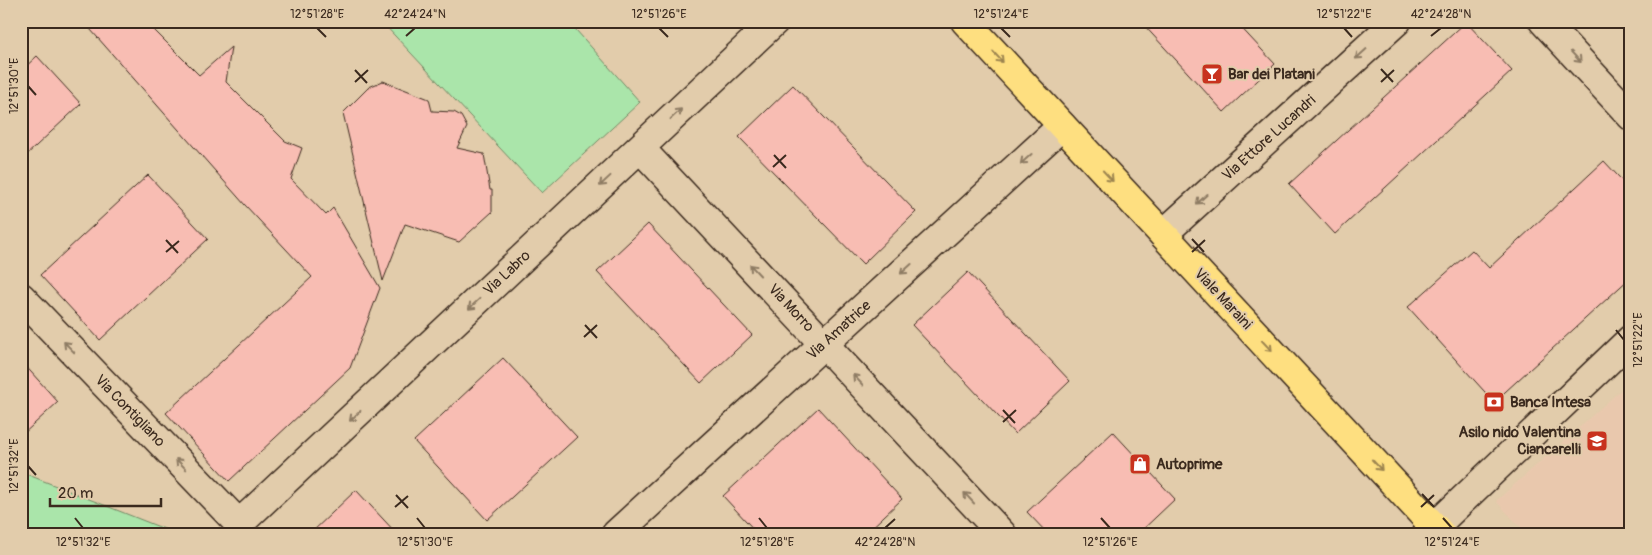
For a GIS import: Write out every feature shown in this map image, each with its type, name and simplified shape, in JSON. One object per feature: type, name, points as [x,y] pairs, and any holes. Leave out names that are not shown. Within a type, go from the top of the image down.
[{"type":"main road","name":"Viale Maraini","points":[[964,21],[1163,234],[1434,531]]},
{"type":"street","name":"Via Labro","points":[[239,524],[775,21]]},
{"type":"street","name":"Via Ettore Lucandri","points":[[1163,234],[1397,21]]},
{"type":"street","points":[[1543,21],[1631,116]]},
{"type":"street","name":"Via Amatrice","points":[[616,534],[1062,126]]},
{"type":"street","name":"Via Morro","points":[[640,148],[1002,534]]},
{"type":"street","name":"Via Contigliano","points":[[21,297],[239,524]]},
{"type":"street","points":[[1434,531],[1631,338]]},
{"type":"shaded area","name":"Asilo nido Valentina Ciancarelli","points":[[1631,381],[1631,534],[1527,534],[1496,501]]},
{"type":"green space","points":[[381,21],[568,21],[640,102],[542,193]]},
{"type":"green space","points":[[21,472],[177,534],[21,534]]},
{"type":"building","points":[[83,21],[145,21],[199,75],[231,47],[226,82],[285,141],[302,148],[291,179],[326,215],[333,208],[380,288],[350,368],[229,481],[166,413],[312,277],[245,205]]},
{"type":"building","points":[[1140,21],[1235,21],[1275,64],[1224,112]]},
{"type":"building","points":[[1466,22],[1512,71],[1335,234],[1289,184]]},
{"type":"building","points":[[37,56],[81,104],[21,160],[21,71]]},
{"type":"building","points":[[383,81],[429,99],[432,111],[454,112],[461,116],[467,127],[457,148],[484,154],[490,190],[492,190],[492,212],[459,242],[405,224],[383,281],[343,113],[369,87]]},
{"type":"building","points":[[793,85],[916,212],[863,264],[739,137]]},
{"type":"building","points":[[1604,161],[1631,190],[1631,277],[1494,402],[1408,307],[1472,250],[1489,268]]},
{"type":"building","points":[[148,175],[208,239],[100,340],[40,275]]},
{"type":"building","points":[[648,224],[752,335],[701,383],[597,272]]},
{"type":"building","points":[[968,272],[1070,381],[1015,434],[912,325]]},
{"type":"building","points":[[503,358],[577,437],[487,520],[414,441]]},
{"type":"building","points":[[21,361],[58,402],[21,436]]},
{"type":"building","points":[[818,408],[902,499],[865,534],[758,534],[723,496]]},
{"type":"building","points":[[1113,432],[1175,499],[1138,534],[1048,534],[1027,512]]},
{"type":"building","points":[[356,490],[397,534],[310,534]]},
{"type":"place","name":"Bar dei Platani","points":[[1212,74]]},
{"type":"place","name":"Banca Intesa","points":[[1494,402]]},
{"type":"place","name":"Asilo nido Valentina Ciancarelli","points":[[1597,441]]},
{"type":"place","name":"Autoprime","points":[[1140,464]]}]
